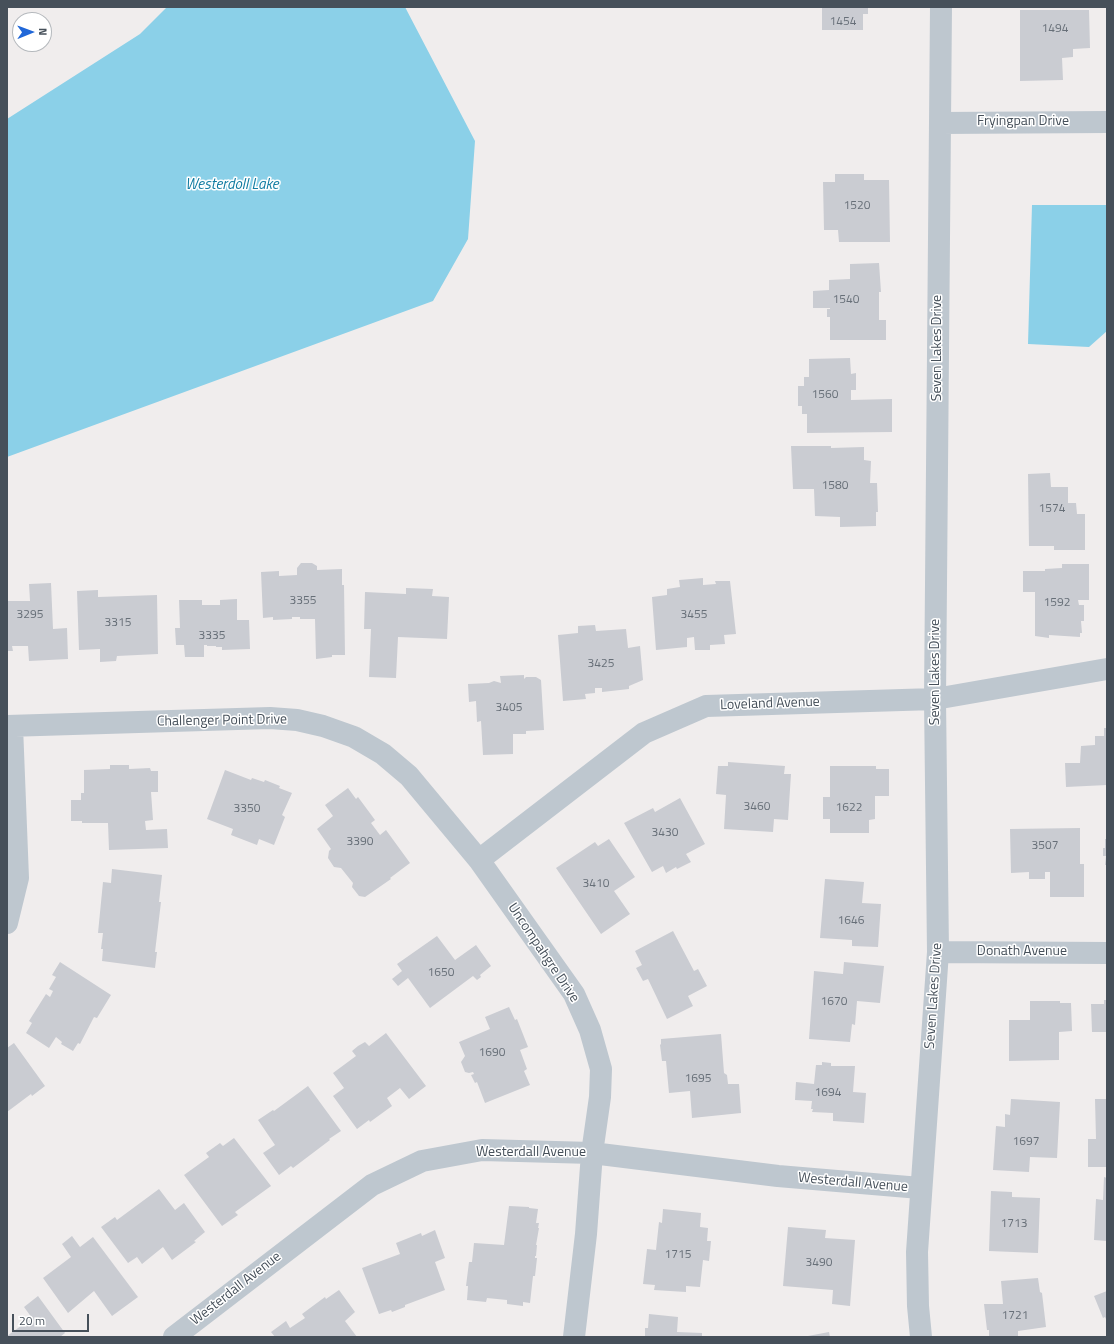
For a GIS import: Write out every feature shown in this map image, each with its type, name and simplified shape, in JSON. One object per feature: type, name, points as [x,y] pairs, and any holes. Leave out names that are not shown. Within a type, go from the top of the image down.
[{"type":"street","name":"Seven Lakes Drive","points":[[921,1337],[918,1306],[917,1252],[920,1188],[938,952],[935,699],[941,7]]},
{"type":"street","name":"Fryingpan Drive","points":[[940,123],[1107,122]]},
{"type":"street","name":"Loveland Avenue","points":[[479,860],[644,733],[706,706],[935,699],[1107,669]]},
{"type":"street","name":"Challenger Point Drive","points":[[9,726],[270,718],[297,720],[323,726],[354,737],[383,754],[404,772],[422,791],[479,860]]},
{"type":"street","points":[[7,923],[18,878],[9,726]]},
{"type":"street","name":"Uncompahgre Drive","points":[[479,860],[574,994],[590,1030],[601,1069],[600,1097],[592,1153],[586,1234],[574,1337]]},
{"type":"street","name":"Donath Avenue","points":[[938,952],[1107,953]]},
{"type":"street","name":"Westerdall Avenue","points":[[174,1337],[372,1185],[422,1161],[482,1150],[592,1153],[778,1176],[920,1188]]},
{"type":"water","name":"Westerdoll Lake","points":[[167,7],[405,7],[475,141],[468,239],[433,301],[7,457],[7,119],[140,34]]},
{"type":"water","points":[[1032,205],[1107,205],[1107,331],[1089,347],[1028,344]]},
{"type":"building","points":[[822,7],[868,7],[868,14],[863,14],[863,30],[822,30]]},
{"type":"building","points":[[1020,10],[1089,10],[1090,48],[1073,49],[1073,57],[1062,58],[1063,80],[1020,81]]},
{"type":"building","points":[[835,174],[864,174],[864,180],[889,180],[890,242],[839,242],[838,230],[824,230],[823,182],[835,182]]},
{"type":"building","points":[[879,263],[881,292],[879,292],[879,320],[886,320],[886,340],[830,340],[830,317],[827,317],[827,309],[830,308],[813,308],[813,291],[829,290],[829,280],[850,279],[850,264]]},
{"type":"building","points":[[850,358],[851,374],[856,373],[856,390],[851,390],[851,400],[892,399],[892,432],[807,433],[807,414],[802,414],[802,406],[798,406],[798,386],[804,386],[804,377],[809,377],[809,359]]},
{"type":"building","points":[[791,446],[831,446],[831,448],[864,447],[864,460],[871,461],[870,483],[877,483],[878,512],[876,512],[876,526],[840,527],[840,517],[815,516],[814,489],[793,489]]},
{"type":"building","points":[[1050,473],[1051,487],[1068,487],[1068,503],[1076,503],[1077,514],[1085,514],[1085,550],[1054,550],[1054,546],[1029,546],[1028,474]]},
{"type":"building","points":[[301,563],[312,563],[317,566],[317,570],[342,569],[342,585],[344,585],[345,655],[332,655],[332,657],[316,659],[315,619],[300,619],[300,617],[292,617],[292,619],[273,620],[273,617],[263,618],[261,572],[279,571],[279,576],[297,575],[297,568]]},
{"type":"building","points":[[1062,564],[1089,564],[1089,600],[1078,600],[1079,605],[1084,605],[1084,621],[1081,621],[1082,633],[1080,633],[1080,637],[1049,635],[1049,638],[1035,636],[1035,592],[1023,592],[1023,571],[1045,571],[1045,569],[1062,568]]},
{"type":"building","points":[[703,578],[703,585],[716,584],[715,581],[730,581],[736,634],[724,635],[725,644],[710,645],[710,650],[695,650],[694,637],[687,638],[687,647],[656,650],[652,597],[667,595],[667,589],[680,587],[679,580]]},
{"type":"building","points":[[51,583],[53,629],[67,628],[68,659],[29,661],[28,646],[12,646],[13,651],[7,651],[7,601],[30,601],[29,584]]},
{"type":"building","points":[[406,588],[433,589],[432,596],[449,597],[447,639],[398,637],[396,678],[369,677],[371,629],[364,629],[365,592],[406,594]]},
{"type":"building","points":[[98,590],[98,597],[157,595],[158,654],[117,656],[116,661],[100,662],[100,649],[79,650],[77,591]]},
{"type":"building","points":[[237,599],[237,620],[249,620],[250,649],[222,650],[222,647],[204,645],[204,657],[185,657],[184,645],[176,645],[175,628],[180,628],[179,600],[202,600],[202,605],[220,605],[220,600]]},
{"type":"building","points":[[595,625],[596,631],[626,629],[628,648],[640,646],[643,680],[629,686],[629,689],[602,692],[602,688],[595,688],[595,693],[585,694],[586,699],[563,701],[558,635],[578,633],[578,626]]},
{"type":"building","points":[[524,675],[524,679],[526,677],[536,677],[541,680],[544,730],[526,731],[526,734],[513,734],[513,754],[483,755],[481,721],[477,722],[476,701],[469,702],[468,684],[489,683],[494,681],[501,683],[500,676]]},
{"type":"building","points":[[1104,728],[1107,728],[1107,785],[1066,787],[1065,763],[1080,763],[1081,746],[1095,745],[1095,736],[1104,736]]},
{"type":"building","points":[[728,762],[785,766],[784,774],[791,774],[788,820],[774,819],[773,832],[724,829],[726,795],[716,794],[718,766],[728,766]]},
{"type":"building","points":[[110,765],[129,765],[129,769],[150,768],[151,771],[158,771],[158,792],[151,792],[153,820],[145,821],[146,830],[167,829],[168,848],[109,850],[108,823],[82,823],[82,821],[71,821],[71,800],[81,800],[81,793],[84,793],[84,770],[110,769]]},
{"type":"building","points":[[830,766],[876,766],[876,769],[889,769],[889,796],[875,796],[875,819],[869,820],[869,833],[830,833],[830,819],[823,819],[823,797],[830,797]]},
{"type":"building","points":[[225,770],[251,780],[252,778],[264,782],[265,780],[292,793],[282,815],[285,817],[274,845],[259,839],[257,845],[231,835],[233,829],[207,819]]},
{"type":"building","points":[[348,788],[356,799],[358,797],[375,820],[371,823],[380,835],[386,830],[410,863],[390,878],[391,879],[365,897],[359,896],[352,887],[353,883],[341,868],[334,867],[328,858],[329,851],[331,849],[317,829],[333,816],[325,805]]},
{"type":"building","points":[[680,798],[705,844],[686,854],[691,862],[677,869],[676,867],[666,873],[663,866],[652,872],[624,823],[653,808],[655,812]]},
{"type":"building","points":[[1080,828],[1080,864],[1084,864],[1084,897],[1050,897],[1050,872],[1045,872],[1045,879],[1029,879],[1029,872],[1011,873],[1010,829]]},
{"type":"building","points":[[609,839],[635,877],[614,891],[630,914],[601,934],[556,868],[595,842],[598,846]]},
{"type":"building","points":[[1105,839],[1107,839],[1107,865],[1105,865],[1106,856],[1103,856]]},
{"type":"building","points":[[112,869],[162,875],[159,902],[161,902],[155,952],[157,952],[155,968],[102,961],[103,949],[101,949],[103,933],[98,933],[103,882],[111,883]]},
{"type":"building","points":[[825,879],[864,882],[862,903],[881,904],[878,947],[852,946],[852,940],[820,938]]},
{"type":"building","points":[[673,931],[694,971],[698,969],[707,986],[688,996],[693,1006],[667,1019],[648,979],[643,981],[636,968],[642,965],[635,951]]},
{"type":"building","points":[[437,936],[455,960],[476,945],[491,966],[480,975],[481,977],[477,980],[473,976],[430,1008],[408,978],[398,986],[392,979],[402,971],[397,964]]},
{"type":"building","points":[[60,962],[111,995],[97,1018],[94,1017],[80,1044],[78,1043],[73,1051],[61,1044],[62,1042],[56,1037],[49,1048],[26,1033],[32,1023],[29,1021],[46,994],[50,997],[53,991],[49,989],[56,977],[52,975]]},
{"type":"building","points":[[844,962],[884,966],[880,1003],[857,1001],[855,1025],[852,1024],[850,1042],[809,1039],[814,971],[843,974]]},
{"type":"building","points":[[1104,1000],[1107,1000],[1107,1032],[1092,1032],[1091,1004],[1104,1004]]},
{"type":"building","points":[[1030,1001],[1060,1001],[1060,1003],[1071,1003],[1072,1031],[1059,1032],[1059,1060],[1009,1061],[1009,1020],[1030,1020]]},
{"type":"building","points":[[509,1007],[515,1020],[517,1019],[528,1047],[520,1050],[527,1069],[524,1071],[530,1085],[485,1103],[477,1082],[475,1083],[471,1075],[474,1074],[473,1072],[465,1072],[461,1062],[465,1056],[459,1042],[490,1029],[485,1017]]},
{"type":"building","points":[[386,1033],[426,1086],[409,1099],[400,1088],[387,1098],[392,1106],[370,1122],[369,1120],[357,1129],[333,1096],[344,1088],[333,1073],[356,1056],[352,1051],[358,1046],[365,1042],[369,1046]]},
{"type":"building","points":[[721,1034],[724,1073],[727,1075],[728,1084],[739,1084],[741,1113],[692,1118],[690,1091],[669,1093],[666,1061],[662,1061],[660,1045],[661,1039]]},
{"type":"building","points":[[14,1043],[45,1086],[32,1096],[31,1094],[7,1112],[7,1048]]},
{"type":"building","points":[[822,1062],[831,1063],[831,1066],[855,1066],[853,1092],[866,1093],[864,1123],[833,1121],[833,1113],[812,1112],[812,1101],[795,1100],[796,1082],[814,1084],[816,1065],[822,1065]]},
{"type":"building","points":[[308,1086],[341,1131],[293,1168],[291,1166],[279,1175],[263,1153],[275,1145],[258,1120],[273,1110],[274,1111]]},
{"type":"building","points":[[1011,1099],[1060,1102],[1057,1158],[1030,1157],[1029,1172],[993,1170],[996,1126],[1005,1127],[1005,1114],[1010,1115]]},
{"type":"building","points":[[1095,1099],[1107,1099],[1107,1167],[1088,1167],[1088,1139],[1096,1139]]},
{"type":"building","points":[[234,1138],[271,1186],[235,1212],[238,1215],[222,1226],[184,1175],[209,1157],[206,1153],[220,1143],[223,1146]]},
{"type":"building","points":[[1104,1177],[1107,1178],[1107,1241],[1094,1240],[1096,1199],[1103,1200]]},
{"type":"building","points":[[159,1189],[175,1210],[184,1203],[205,1232],[194,1241],[196,1242],[172,1260],[163,1247],[142,1264],[137,1257],[128,1263],[101,1227],[115,1217],[117,1220]]},
{"type":"building","points":[[991,1191],[1012,1192],[1012,1197],[1040,1198],[1038,1253],[989,1251]]},
{"type":"building","points":[[509,1206],[538,1209],[536,1223],[539,1223],[539,1228],[535,1256],[535,1258],[537,1258],[530,1303],[523,1302],[523,1306],[507,1304],[507,1300],[487,1298],[486,1302],[467,1300],[468,1286],[466,1286],[469,1262],[472,1262],[474,1243],[504,1245]]},
{"type":"building","points":[[663,1209],[701,1213],[700,1227],[708,1228],[707,1241],[711,1241],[709,1261],[703,1260],[700,1287],[686,1286],[686,1292],[654,1290],[655,1285],[643,1284],[647,1249],[656,1250],[659,1222],[662,1223]]},
{"type":"building","points":[[788,1227],[826,1230],[825,1238],[855,1240],[850,1306],[832,1304],[833,1290],[783,1286]]},
{"type":"building","points":[[435,1230],[445,1258],[435,1262],[445,1290],[405,1305],[405,1307],[392,1312],[391,1310],[379,1314],[362,1268],[400,1254],[396,1243],[421,1233],[422,1236]]},
{"type":"building","points":[[72,1236],[80,1247],[93,1237],[138,1297],[112,1316],[94,1291],[68,1313],[43,1278],[71,1257],[62,1244]]},
{"type":"building","points":[[1038,1278],[1040,1292],[1042,1293],[1046,1327],[1018,1331],[1018,1337],[989,1337],[984,1304],[1003,1304],[1001,1281]]},
{"type":"building","points":[[339,1290],[355,1312],[345,1321],[357,1337],[275,1337],[271,1332],[286,1321],[290,1328],[305,1318],[302,1314],[325,1297],[326,1299]]},
{"type":"building","points":[[1107,1291],[1107,1321],[1105,1317],[1103,1318],[1094,1296]]},
{"type":"building","points":[[38,1296],[65,1333],[60,1337],[7,1337],[32,1318],[24,1307]]},
{"type":"building","points":[[649,1314],[678,1317],[677,1332],[702,1333],[702,1337],[645,1337],[645,1328],[648,1328]]},
{"type":"building","points":[[829,1332],[830,1337],[808,1337],[808,1336]]}]
